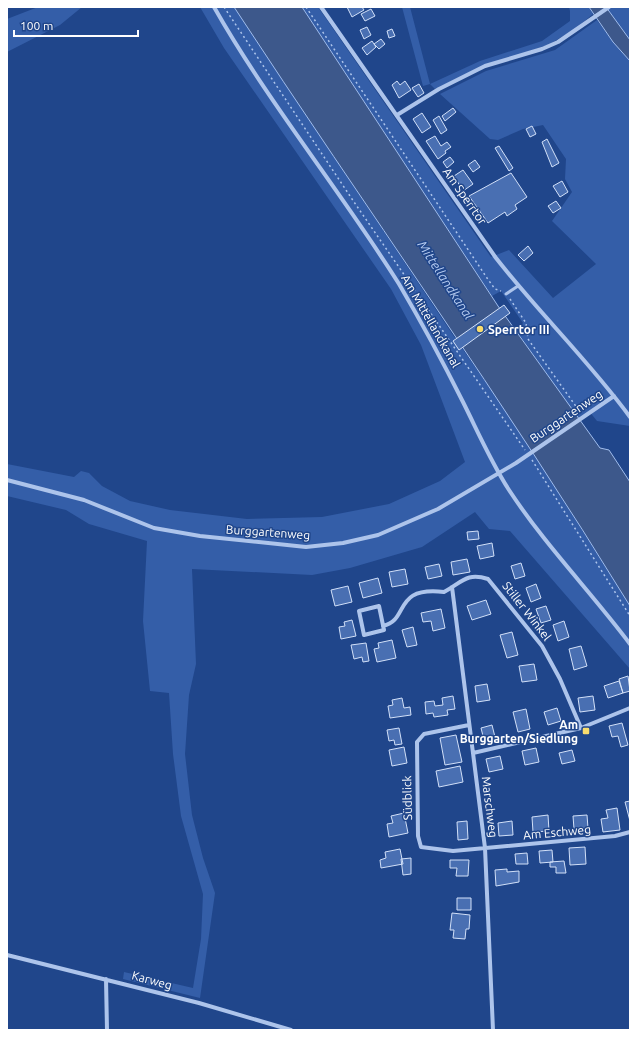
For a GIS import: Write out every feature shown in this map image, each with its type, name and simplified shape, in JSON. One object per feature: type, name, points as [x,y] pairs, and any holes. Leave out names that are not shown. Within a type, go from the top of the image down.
[{"type":"street","name":"Am Mittellandkanal","points":[[214,7],[256,75],[339,193],[398,284],[438,350],[487,451],[509,490],[538,530],[630,644]]},
{"type":"street","name":"Am Sperrtor","points":[[321,7],[496,258],[518,286],[595,372],[614,396]]},
{"type":"street","points":[[397,115],[445,86],[485,66],[542,49],[558,42],[609,7]]},
{"type":"street","name":"Burggartenweg","points":[[7,480],[84,500],[154,528],[200,536],[306,546],[343,543],[378,535],[438,509],[516,463],[614,396],[630,417]]},
{"type":"street","name":"Stiller Winkel","points":[[383,626],[388,625],[396,617],[405,601],[415,593],[428,590],[444,592],[464,578],[477,575],[488,579],[497,588],[542,646],[560,679],[581,728]]},
{"type":"street","name":"Marschweg","points":[[452,587],[485,848],[493,1030]]},
{"type":"street","name":"Stiller Winkel","points":[[379,606],[383,626],[384,630],[364,635],[359,611],[379,606]]},
{"type":"street","points":[[473,753],[581,728],[630,708]]},
{"type":"street","name":"Südblick","points":[[469,725],[424,734],[417,742],[418,836],[421,847],[453,851],[485,848]]},
{"type":"street","name":"Am Eschweg","points":[[485,848],[615,836],[630,832]]},
{"type":"street","name":"Karweg","points":[[7,956],[199,1003],[291,1030]]},
{"type":"street","points":[[106,979],[107,1030]]},
{"type":"lane","points":[[506,294],[518,286]]},
{"type":"path","points":[[224,7],[527,453]]},
{"type":"path","points":[[306,7],[487,278],[495,288],[506,294],[526,324],[528,339],[583,417]]},
{"type":"path","points":[[531,459],[630,616]]},
{"type":"shaded area","points":[[38,7],[82,7],[60,25],[7,52],[7,19]]},
{"type":"shaded area","points":[[200,7],[234,7],[455,338],[515,424],[630,606],[630,669],[510,531],[489,529],[475,512],[422,547],[350,568],[312,575],[192,569],[196,664],[189,695],[185,754],[192,815],[203,858],[215,893],[200,998],[123,979],[124,972],[193,988],[201,939],[203,894],[181,816],[173,754],[169,693],[150,691],[143,621],[147,541],[89,524],[66,510],[7,496],[7,464],[74,477],[81,471],[89,473],[102,486],[130,501],[170,510],[247,519],[322,517],[389,504],[440,481],[465,462],[421,345],[391,289],[224,48]]},
{"type":"shaded area","points":[[302,7],[318,7],[491,257],[509,250],[553,298],[596,264],[552,221],[572,192],[565,179],[566,159],[543,125],[523,129],[498,140],[490,139],[440,94],[486,71],[555,50],[597,20],[613,42],[630,61],[630,426],[597,421],[589,411],[578,418],[516,330],[523,323],[501,291],[492,296]]},
{"type":"shaded area","points":[[402,7],[410,7],[430,84],[423,86]]},
{"type":"shaded area","points":[[569,7],[589,7],[593,14],[575,29],[548,45],[483,66],[435,89],[430,84],[480,61],[542,41],[570,21]]},
{"type":"shaded area","points":[[606,7],[630,7],[630,40]]},
{"type":"water","name":"Mittellandkanal","points":[[234,7],[302,7],[498,306],[600,448],[609,450],[630,482],[630,606],[534,454]]},
{"type":"water","points":[[589,7],[606,7],[630,40],[630,61],[613,42]]},
{"type":"building","points":[[347,7],[362,7],[364,10],[352,17]]},
{"type":"building","points":[[371,9],[375,16],[365,21],[361,14]]},
{"type":"building","points":[[367,27],[371,35],[364,39],[360,30]]},
{"type":"building","points":[[392,29],[395,36],[389,38],[387,31]]},
{"type":"building","points":[[381,39],[385,44],[379,49],[374,44]]},
{"type":"building","points":[[372,41],[376,47],[367,55],[362,48]]},
{"type":"building","points":[[397,81],[400,85],[405,81],[411,90],[399,98],[392,85]]},
{"type":"building","points":[[419,84],[424,93],[418,97],[412,88]]},
{"type":"building","points":[[453,108],[456,112],[445,121],[442,116]]},
{"type":"building","points":[[422,113],[431,127],[422,133],[413,119]]},
{"type":"building","points":[[439,116],[447,130],[441,134],[433,120]]},
{"type":"building","points":[[532,126],[536,134],[530,137],[526,129]]},
{"type":"building","points":[[435,136],[441,146],[447,142],[451,147],[438,159],[426,141]]},
{"type":"building","points":[[547,139],[559,163],[552,167],[542,142]]},
{"type":"building","points":[[499,146],[513,168],[509,171],[495,148]]},
{"type":"building","points":[[450,157],[454,162],[447,168],[443,162]]},
{"type":"building","points":[[475,160],[480,167],[473,172],[468,165]]},
{"type":"building","points":[[463,170],[473,184],[463,191],[454,176]]},
{"type":"building","points":[[511,173],[527,197],[515,205],[517,209],[507,216],[505,212],[488,223],[469,196]]},
{"type":"building","points":[[562,181],[568,192],[560,197],[553,186]]},
{"type":"building","points":[[556,201],[561,208],[553,213],[548,206]]},
{"type":"building","points":[[528,246],[533,253],[524,261],[518,255]]},
{"type":"building","name":"Sperrtor III","points":[[504,305],[510,313],[459,350],[453,341]]},
{"type":"building","points":[[478,531],[479,539],[468,540],[467,532]]},
{"type":"building","points":[[492,543],[494,556],[480,559],[477,546]]},
{"type":"building","points":[[467,559],[470,572],[453,575],[451,562]]},
{"type":"building","points":[[521,563],[525,576],[515,579],[511,566]]},
{"type":"building","points":[[439,564],[442,576],[428,579],[425,567]]},
{"type":"building","points":[[405,569],[408,584],[392,587],[389,572]]},
{"type":"building","points":[[378,578],[382,593],[363,598],[359,583]]},
{"type":"building","points":[[536,584],[541,598],[531,602],[526,588]]},
{"type":"building","points":[[348,586],[352,602],[335,606],[331,590]]},
{"type":"building","points":[[486,600],[491,614],[472,620],[467,606]]},
{"type":"building","points":[[546,606],[551,620],[541,623],[536,609]]},
{"type":"building","points":[[441,609],[445,628],[433,631],[431,621],[423,622],[421,613]]},
{"type":"building","points":[[352,620],[356,636],[341,639],[339,627],[345,626],[344,622]]},
{"type":"building","points":[[564,621],[569,637],[558,641],[553,625]]},
{"type":"building","points":[[413,627],[417,645],[407,647],[402,630]]},
{"type":"building","points":[[512,632],[518,655],[507,658],[500,635]]},
{"type":"building","points":[[392,640],[396,658],[377,662],[374,649],[379,648],[378,643]]},
{"type":"building","points":[[366,643],[369,661],[363,662],[362,657],[354,659],[351,645]]},
{"type":"building","points":[[581,646],[587,666],[574,670],[569,649]]},
{"type":"building","points":[[534,664],[537,680],[522,682],[519,666]]},
{"type":"building","points":[[628,676],[630,691],[623,693],[619,679]]},
{"type":"building","points":[[619,681],[623,693],[608,698],[604,686]]},
{"type":"building","points":[[487,684],[490,700],[477,702],[475,686]]},
{"type":"building","points":[[453,696],[455,709],[447,710],[448,715],[434,717],[433,713],[426,714],[425,702],[434,701],[435,706],[443,705],[442,698]]},
{"type":"building","points":[[593,696],[595,710],[580,712],[578,698]]},
{"type":"building","points":[[402,698],[404,708],[410,707],[411,715],[390,718],[388,706],[393,705],[392,700]]},
{"type":"building","points":[[557,708],[561,721],[548,725],[544,712]]},
{"type":"building","points":[[526,709],[530,729],[518,732],[513,712]]},
{"type":"building","points":[[622,723],[628,745],[621,747],[618,736],[612,737],[609,726]]},
{"type":"building","points":[[492,725],[495,737],[484,740],[481,728]]},
{"type":"building","points":[[399,728],[402,744],[395,745],[394,740],[389,741],[387,730]]},
{"type":"building","points":[[456,735],[462,762],[445,765],[440,738]]},
{"type":"building","points":[[404,747],[407,763],[392,766],[389,750]]},
{"type":"building","points":[[536,748],[539,762],[525,765],[522,751]]},
{"type":"building","points":[[572,750],[575,761],[562,764],[559,753]]},
{"type":"building","points":[[500,756],[503,769],[489,772],[486,759]]},
{"type":"building","points":[[460,766],[463,782],[439,787],[436,771]]},
{"type":"building","points":[[630,801],[630,821],[625,802]]},
{"type":"building","points":[[617,808],[620,830],[603,832],[601,819],[608,818],[606,810]]},
{"type":"building","points":[[404,813],[408,833],[389,837],[387,824],[393,823],[391,816]]},
{"type":"building","points":[[548,815],[549,831],[533,832],[532,817]]},
{"type":"building","points":[[587,815],[588,828],[574,829],[573,816]]},
{"type":"building","points":[[467,821],[468,839],[458,840],[457,822]]},
{"type":"building","points":[[512,821],[513,835],[499,836],[498,823]]},
{"type":"building","points":[[585,847],[586,864],[570,865],[569,848]]},
{"type":"building","points":[[400,849],[403,864],[381,868],[380,860],[386,858],[385,852]]},
{"type":"building","points":[[552,850],[553,862],[540,863],[539,851]]},
{"type":"building","points":[[527,853],[528,864],[516,864],[515,854]]},
{"type":"building","points":[[411,858],[411,874],[403,875],[401,859]]},
{"type":"building","points":[[450,860],[469,860],[468,876],[456,876],[457,868],[450,868]]},
{"type":"building","points":[[564,861],[566,873],[556,873],[556,867],[550,867],[550,862]]},
{"type":"building","points":[[507,869],[507,872],[519,871],[519,882],[496,886],[495,870]]},
{"type":"building","points":[[457,898],[471,898],[471,910],[457,910]]},
{"type":"building","points":[[452,913],[470,915],[469,929],[466,929],[465,939],[453,938],[454,930],[450,930]]},
{"type":"place","name":"Sperrtor III","points":[[480,329]]},
{"type":"place","name":"Am Burggarten/Siedlung","points":[[586,731]]}]
